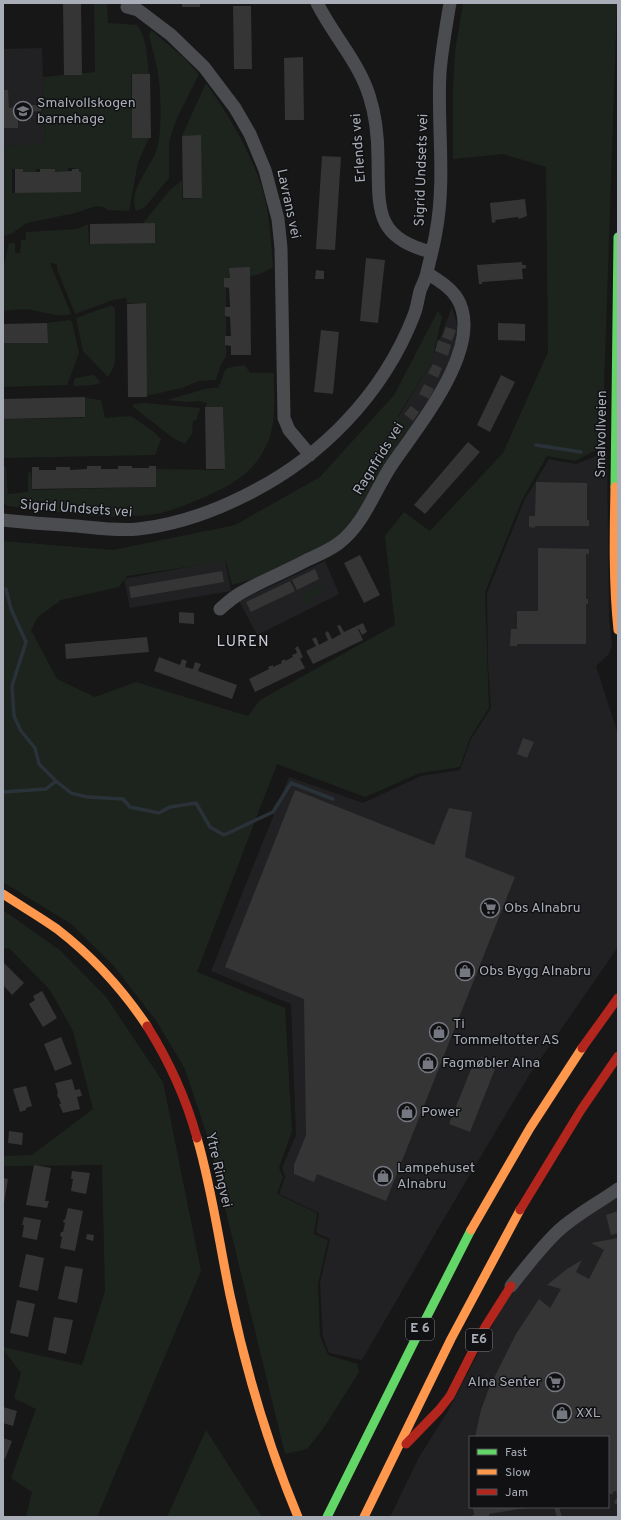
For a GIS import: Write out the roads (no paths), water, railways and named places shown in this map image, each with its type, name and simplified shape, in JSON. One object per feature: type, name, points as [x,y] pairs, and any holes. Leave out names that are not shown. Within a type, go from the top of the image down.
[{"type":"main road","name":"Smalvollveien","points":[[618,237],[614,537],[618,630]]},
{"type":"main road","name":"Ytre Ringvei","points":[[3,894],[61,933],[102,969],[138,1013],[174,1074],[194,1128],[205,1171],[240,1339],[257,1402],[283,1479],[298,1517]]},
{"type":"main road","name":"E 6","points":[[327,1517],[444,1282],[485,1205],[532,1124],[618,998]]},
{"type":"main road","name":"E 6","points":[[364,1517],[513,1222],[578,1115],[618,1056]]},
{"type":"main road","name":"E6","points":[[392,1459],[439,1410],[450,1396],[485,1327],[511,1286]]},
{"type":"street","name":"Erlends vei","points":[[317,3],[359,70],[369,95],[376,122],[378,198],[381,214],[390,229],[405,243],[431,252]]},
{"type":"street","name":"Sigrid Undsets vei","points":[[3,520],[110,529],[137,529],[182,521],[225,505],[275,480],[327,441],[353,415],[379,380],[400,346],[408,329],[427,273],[436,232],[439,194],[440,73],[445,29],[450,3]]},
{"type":"street","name":"Lavrans vei","points":[[127,7],[138,10],[171,35],[204,67],[235,108],[250,134],[265,170],[278,219],[281,248],[284,418],[289,430],[310,455]]},
{"type":"street","name":"Ragnfrids vei","points":[[220,609],[238,594],[332,548],[347,536],[364,514],[393,463],[436,403],[458,354],[463,339],[464,317],[460,304],[455,295],[445,284],[427,273]]},
{"type":"street","points":[[511,1286],[533,1257],[556,1233],[589,1207],[618,1189]]},
{"type":"waterway","points":[[536,445],[581,452]]},
{"type":"waterway","points":[[6,589],[11,609],[26,642],[12,686],[14,716],[21,731],[35,748],[39,764],[56,781]]},
{"type":"waterway","points":[[3,792],[46,789],[56,781],[71,793],[87,797],[123,799],[130,807],[159,813],[170,807],[196,803],[210,827],[224,835],[273,812],[291,783],[333,799]]},
{"type":"place","name":"Smalvollskogen barnehage","points":[[23,111]]},
{"type":"place","name":"Obs Alnabru","points":[[490,908]]},
{"type":"place","name":"Obs Bygg Alnabru","points":[[465,971]]},
{"type":"place","name":"Ti Tommeltotter AS","points":[[439,1032]]},
{"type":"place","name":"Fagmøbler Alna","points":[[428,1063]]},
{"type":"place","name":"Power","points":[[407,1112]]},
{"type":"place","name":"Lampehuset Alnabru","points":[[383,1176]]},
{"type":"place","name":"Alna Senter","points":[[555,1382]]},
{"type":"place","name":"XXL","points":[[562,1413]]},
{"type":"district","name":"LUREN","points":[[243,642]]}]
